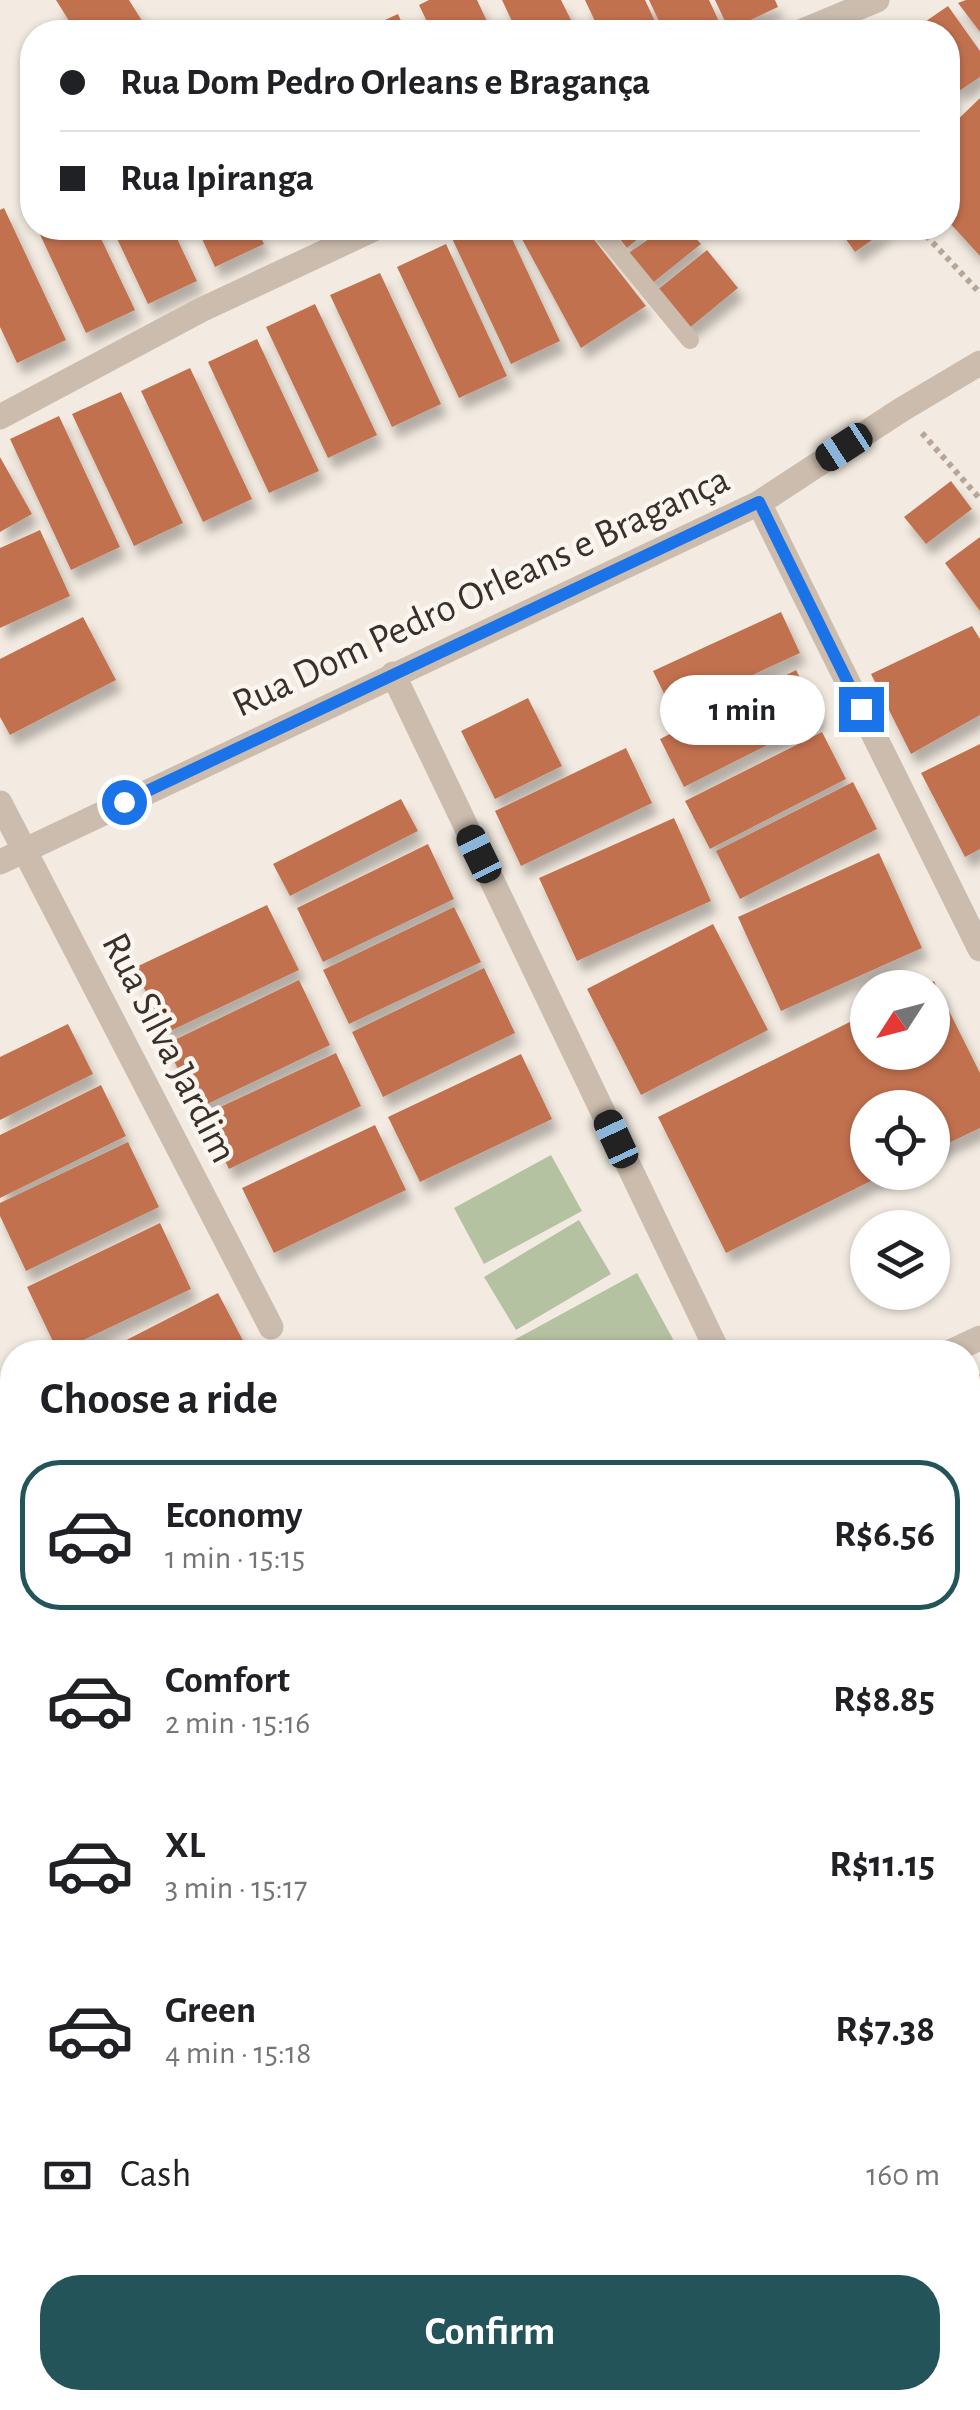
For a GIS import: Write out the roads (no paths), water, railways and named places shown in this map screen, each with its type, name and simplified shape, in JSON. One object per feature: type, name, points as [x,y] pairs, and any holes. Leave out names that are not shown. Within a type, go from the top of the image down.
[{"type":"street","points":[[829,20],[877,0]]},
{"type":"street","points":[[0,417],[201,310],[350,240]]},
{"type":"street","name":"Rua Dom Pedro Orleans e Bragança","points":[[0,862],[759,502],[980,364]]},
{"type":"street","points":[[759,502],[980,949]]},
{"type":"street","points":[[392,674],[712,1340]]},
{"type":"street","name":"Rua Silva Jardim","points":[[0,803],[271,1327]]},
{"type":"lane","points":[[608,240],[690,340]]}]
